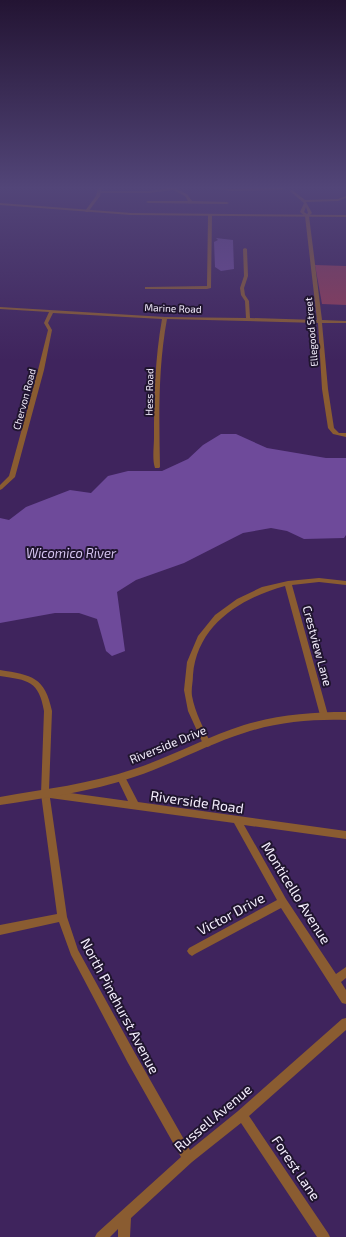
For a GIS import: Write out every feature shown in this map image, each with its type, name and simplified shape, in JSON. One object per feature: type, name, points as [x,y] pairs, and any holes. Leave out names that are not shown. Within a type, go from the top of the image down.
[{"type":"street","points":[[147,288],[209,287],[210,246]]},
{"type":"street","name":"Ellegood Street","points":[[311,246],[320,322],[325,389],[331,428],[333,433],[346,435]]},
{"type":"street","points":[[245,248],[246,276],[242,288],[243,295],[247,301],[248,320]]},
{"type":"street","name":"Marine Road","points":[[0,308],[165,318],[346,322]]},
{"type":"street","name":"Chervon Road","points":[[0,488],[12,477],[41,370],[50,330],[46,320],[51,312]]},
{"type":"street","name":"Hess Road","points":[[157,467],[157,388],[159,351],[165,318]]},
{"type":"street","points":[[207,744],[189,705],[188,689],[188,671],[192,651],[203,633],[216,618],[248,596],[288,583],[309,580],[346,583]]},
{"type":"street","name":"Crestview Lane","points":[[288,583],[324,715]]},
{"type":"street","name":"North Pinehurst Avenue","points":[[0,673],[21,676],[33,681],[44,691],[47,698],[48,710],[45,794],[62,917],[74,952],[188,1158]]},
{"type":"street","name":"Riverside Drive","points":[[0,801],[45,794],[121,778],[166,762],[231,734],[278,721],[324,715],[346,716]]},
{"type":"street","points":[[121,778],[136,806]]},
{"type":"street","name":"Riverside Road","points":[[45,794],[346,835]]},
{"type":"street","name":"Monticello Avenue","points":[[236,821],[283,902],[346,999]]},
{"type":"street","name":"Victor Drive","points":[[192,951],[283,902]]},
{"type":"street","points":[[0,930],[62,917]]},
{"type":"street","points":[[335,981],[346,972]]},
{"type":"street","name":"Russell Avenue","points":[[101,1237],[188,1158],[242,1115],[346,1023]]},
{"type":"street","name":"Forest Lane","points":[[242,1115],[324,1237]]},
{"type":"street","points":[[124,1215],[124,1237]]},
{"type":"shaded area","points":[[315,265],[346,266],[346,305],[322,304]]},
{"type":"water","points":[[214,246],[233,246],[234,269],[221,271],[215,267]]},
{"type":"water","name":"Wicomico River","points":[[221,434],[236,434],[267,448],[326,458],[346,458],[346,535],[344,538],[304,539],[287,531],[271,528],[243,533],[184,563],[136,580],[117,592],[125,651],[112,656],[106,651],[97,619],[79,613],[55,613],[0,623],[0,518],[9,520],[26,507],[70,490],[91,493],[108,476],[128,471],[162,471],[188,459],[203,445]]}]
